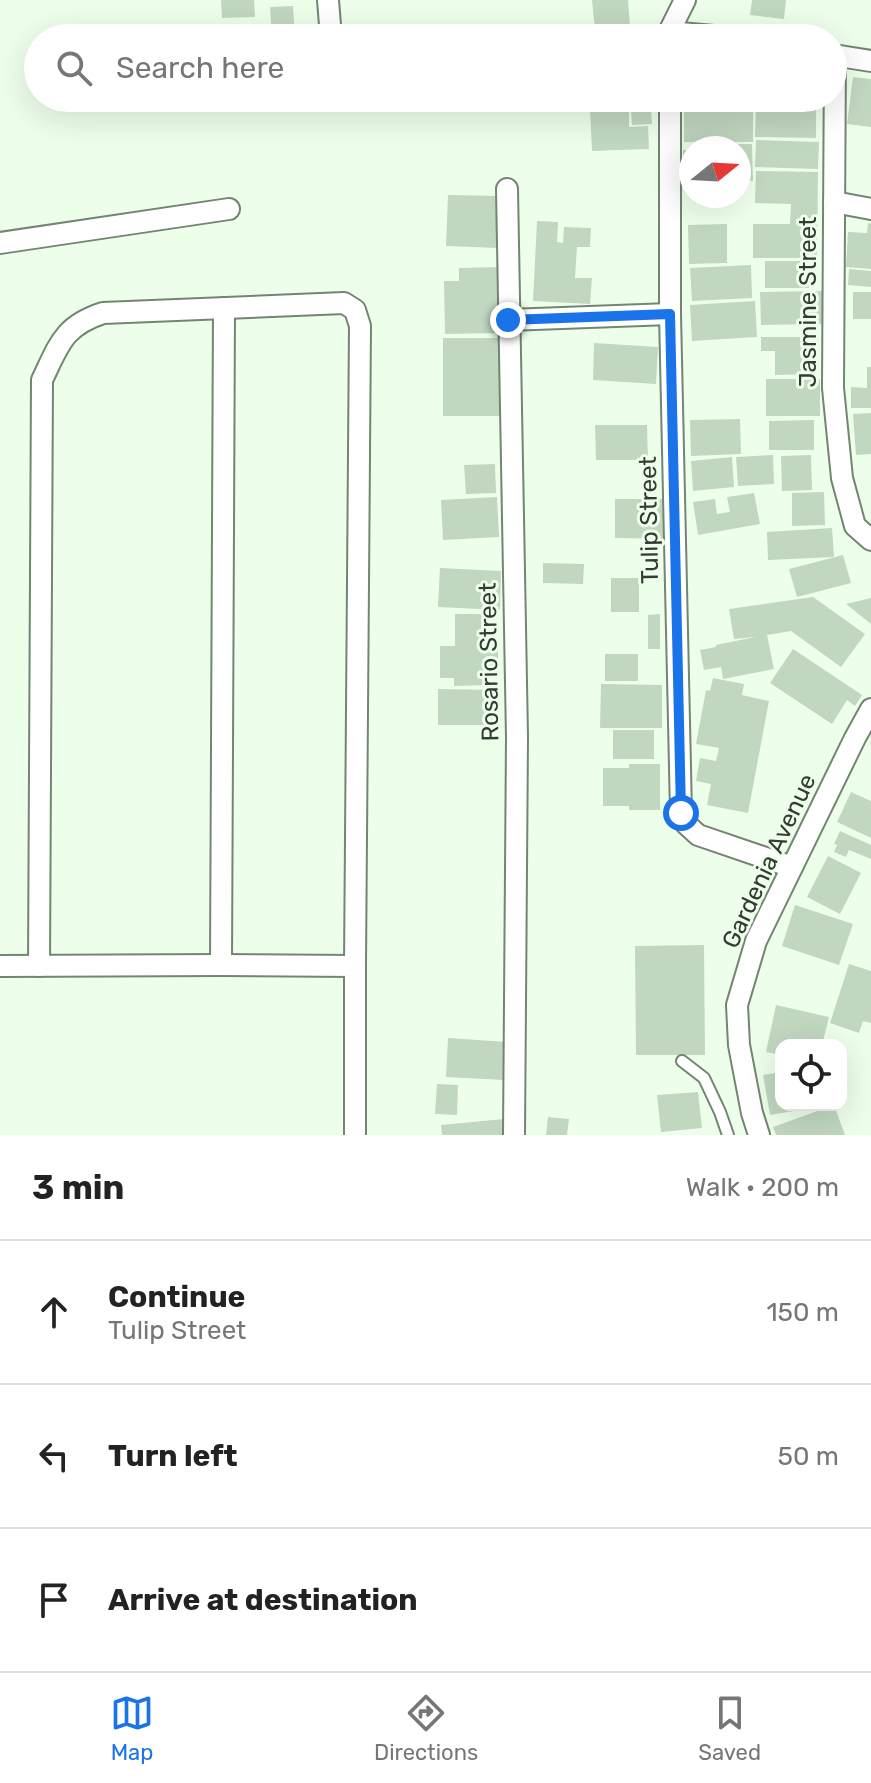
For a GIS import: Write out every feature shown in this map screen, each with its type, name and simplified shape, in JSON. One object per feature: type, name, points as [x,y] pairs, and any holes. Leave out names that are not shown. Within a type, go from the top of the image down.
[{"type":"street","points":[[328,0],[330,24]]},
{"type":"street","points":[[675,24],[685,0]]},
{"type":"street","points":[[847,57],[871,61]]},
{"type":"street","name":"Tulip Street","points":[[670,112],[670,314],[681,813],[686,824],[698,835],[792,867]]},
{"type":"street","name":"Jasmine Street","points":[[834,112],[833,388],[842,478],[855,526],[871,540]]},
{"type":"street","name":"Rosario Street","points":[[507,189],[517,737],[514,1135]]},
{"type":"street","points":[[834,202],[871,209]]},
{"type":"street","points":[[0,243],[229,209]]},
{"type":"street","points":[[39,966],[42,380],[64,335],[85,318],[103,313],[344,303],[355,310],[360,326],[355,1135]]},
{"type":"street","points":[[221,965],[224,308]]},
{"type":"street","points":[[508,320],[670,314]]},
{"type":"street","name":"Gardenia Avenue","points":[[759,1135],[739,1045],[737,1005],[756,941],[871,709]]},
{"type":"street","points":[[0,966],[355,966]]},
{"type":"lane","points":[[682,1061],[704,1078],[728,1135]]},
{"type":"building","points":[[221,0],[254,0],[255,17],[222,18]]},
{"type":"building","points":[[592,0],[628,0],[630,24],[594,24]]},
{"type":"building","points":[[752,0],[786,0],[784,19],[750,15]]},
{"type":"building","points":[[293,6],[294,24],[271,24],[270,7]]},
{"type":"building","points":[[853,77],[871,79],[871,127],[847,124]]},
{"type":"building","points":[[590,112],[629,112],[629,127],[648,126],[649,149],[592,151]]},
{"type":"building","points":[[631,112],[651,112],[652,124],[632,125]]},
{"type":"building","points":[[684,112],[753,112],[753,142],[751,136],[684,136]]},
{"type":"building","points":[[756,112],[816,112],[816,138],[755,137]]},
{"type":"building","points":[[756,140],[819,142],[818,169],[755,167]]},
{"type":"building","points":[[751,144],[752,144],[751,181]]},
{"type":"building","points":[[756,171],[818,172],[817,258],[753,258],[753,224],[790,224],[791,204],[755,203]]},
{"type":"building","points":[[448,195],[500,196],[499,248],[446,246]]},
{"type":"building","points":[[537,221],[558,222],[557,242],[563,243],[564,227],[591,228],[590,247],[577,247],[575,278],[592,278],[590,304],[533,301]]},
{"type":"building","points":[[868,223],[871,224],[871,269],[846,267],[848,232],[867,233]]},
{"type":"building","points":[[727,224],[727,263],[689,264],[688,225]]},
{"type":"building","points":[[765,261],[808,261],[809,288],[765,288]]},
{"type":"building","points":[[751,265],[752,298],[692,301],[690,268]]},
{"type":"building","points":[[499,267],[500,333],[445,334],[444,281],[459,281],[459,268]]},
{"type":"building","points":[[849,269],[871,271],[871,287],[848,285]]},
{"type":"building","points":[[822,291],[822,324],[761,325],[760,292]]},
{"type":"building","points":[[853,292],[871,292],[871,319],[853,319]]},
{"type":"building","points":[[755,301],[757,337],[692,341],[690,305]]},
{"type":"building","points":[[761,337],[818,337],[818,351],[812,351],[812,374],[775,375],[775,351],[761,351]]},
{"type":"building","points":[[443,338],[501,338],[502,416],[443,416]]},
{"type":"building","points":[[594,343],[658,347],[656,384],[593,380]]},
{"type":"building","points":[[867,367],[871,367],[871,408],[851,408],[851,387],[867,388]]},
{"type":"building","points":[[766,379],[820,379],[820,416],[766,416]]},
{"type":"building","points":[[871,413],[871,454],[856,455],[853,414]]},
{"type":"building","points":[[740,419],[741,454],[691,456],[690,420]]},
{"type":"building","points":[[814,420],[814,450],[769,450],[769,421]]},
{"type":"building","points":[[595,425],[647,425],[648,460],[596,460]]},
{"type":"building","points":[[773,455],[774,484],[738,486],[736,457]]},
{"type":"building","points":[[811,455],[812,490],[782,491],[781,456]]},
{"type":"building","points":[[732,457],[734,487],[693,491],[691,461]]},
{"type":"building","points":[[495,464],[496,493],[466,494],[464,465]]},
{"type":"building","points":[[824,492],[825,525],[792,526],[792,493]]},
{"type":"building","points":[[754,493],[760,524],[698,535],[693,502],[715,499],[717,514],[730,512],[727,497]]},
{"type":"building","points":[[497,497],[499,537],[443,540],[441,500]]},
{"type":"building","points":[[615,499],[666,499],[666,539],[615,538]]},
{"type":"building","points":[[832,528],[834,557],[768,560],[767,532]]},
{"type":"building","points":[[843,555],[851,583],[797,597],[789,569]]},
{"type":"building","points":[[543,563],[584,564],[583,584],[543,583]]},
{"type":"building","points":[[440,568],[501,571],[500,610],[438,607]]},
{"type":"building","points":[[611,578],[639,578],[639,612],[611,612]]},
{"type":"building","points":[[813,597],[865,634],[841,667],[791,631],[767,635],[774,669],[723,679],[721,667],[704,670],[700,650],[755,637],[734,639],[729,609]]},
{"type":"building","points":[[871,598],[871,624],[846,604]]},
{"type":"building","points":[[455,614],[484,614],[484,638],[488,638],[488,650],[498,649],[498,671],[489,671],[489,685],[454,686],[454,678],[440,678],[440,646],[455,646]]},
{"type":"building","points":[[660,614],[660,649],[648,649],[648,615]]},
{"type":"building","points":[[793,649],[862,695],[855,706],[847,700],[832,724],[770,683]]},
{"type":"building","points":[[605,654],[638,654],[638,681],[605,681]]},
{"type":"building","points":[[713,678],[744,684],[742,695],[769,701],[748,813],[707,805],[711,784],[696,781],[700,758],[716,761],[719,748],[696,744],[706,690],[710,691]]},
{"type":"building","points":[[601,684],[662,685],[662,728],[600,728]]},
{"type":"building","points":[[438,689],[493,690],[493,725],[438,725]]},
{"type":"building","points":[[613,730],[654,730],[654,759],[613,759]]},
{"type":"building","points":[[629,764],[660,764],[660,810],[603,806],[603,768],[629,768]]},
{"type":"building","points":[[851,792],[871,801],[871,838],[837,822]]},
{"type":"building","points":[[840,831],[871,845],[871,859],[849,850],[846,857],[834,852]]},
{"type":"building","points":[[828,856],[861,873],[840,914],[807,897]]},
{"type":"building","points":[[795,905],[853,924],[839,965],[782,946]]},
{"type":"building","points":[[704,945],[705,1055],[636,1055],[635,946]]},
{"type":"building","points":[[849,964],[871,971],[871,1023],[863,1021],[859,1033],[830,1023]]},
{"type":"building","points":[[776,1005],[829,1017],[824,1039],[775,1039],[775,1054],[766,1052]]},
{"type":"building","points":[[448,1038],[507,1042],[505,1080],[446,1077]]},
{"type":"building","points":[[775,1073],[775,1111],[794,1111],[770,1115],[763,1075]]},
{"type":"building","points":[[437,1084],[458,1085],[457,1115],[435,1114]]},
{"type":"building","points":[[698,1092],[702,1128],[661,1132],[657,1095]]},
{"type":"building","points":[[817,1111],[836,1111],[845,1135],[776,1135],[773,1127]]},
{"type":"building","points":[[548,1117],[569,1119],[567,1135],[546,1135]]},
{"type":"building","points":[[504,1119],[506,1135],[442,1135],[441,1125]]},
{"type":"route","points":[[508,320],[670,314],[681,813]]}]
